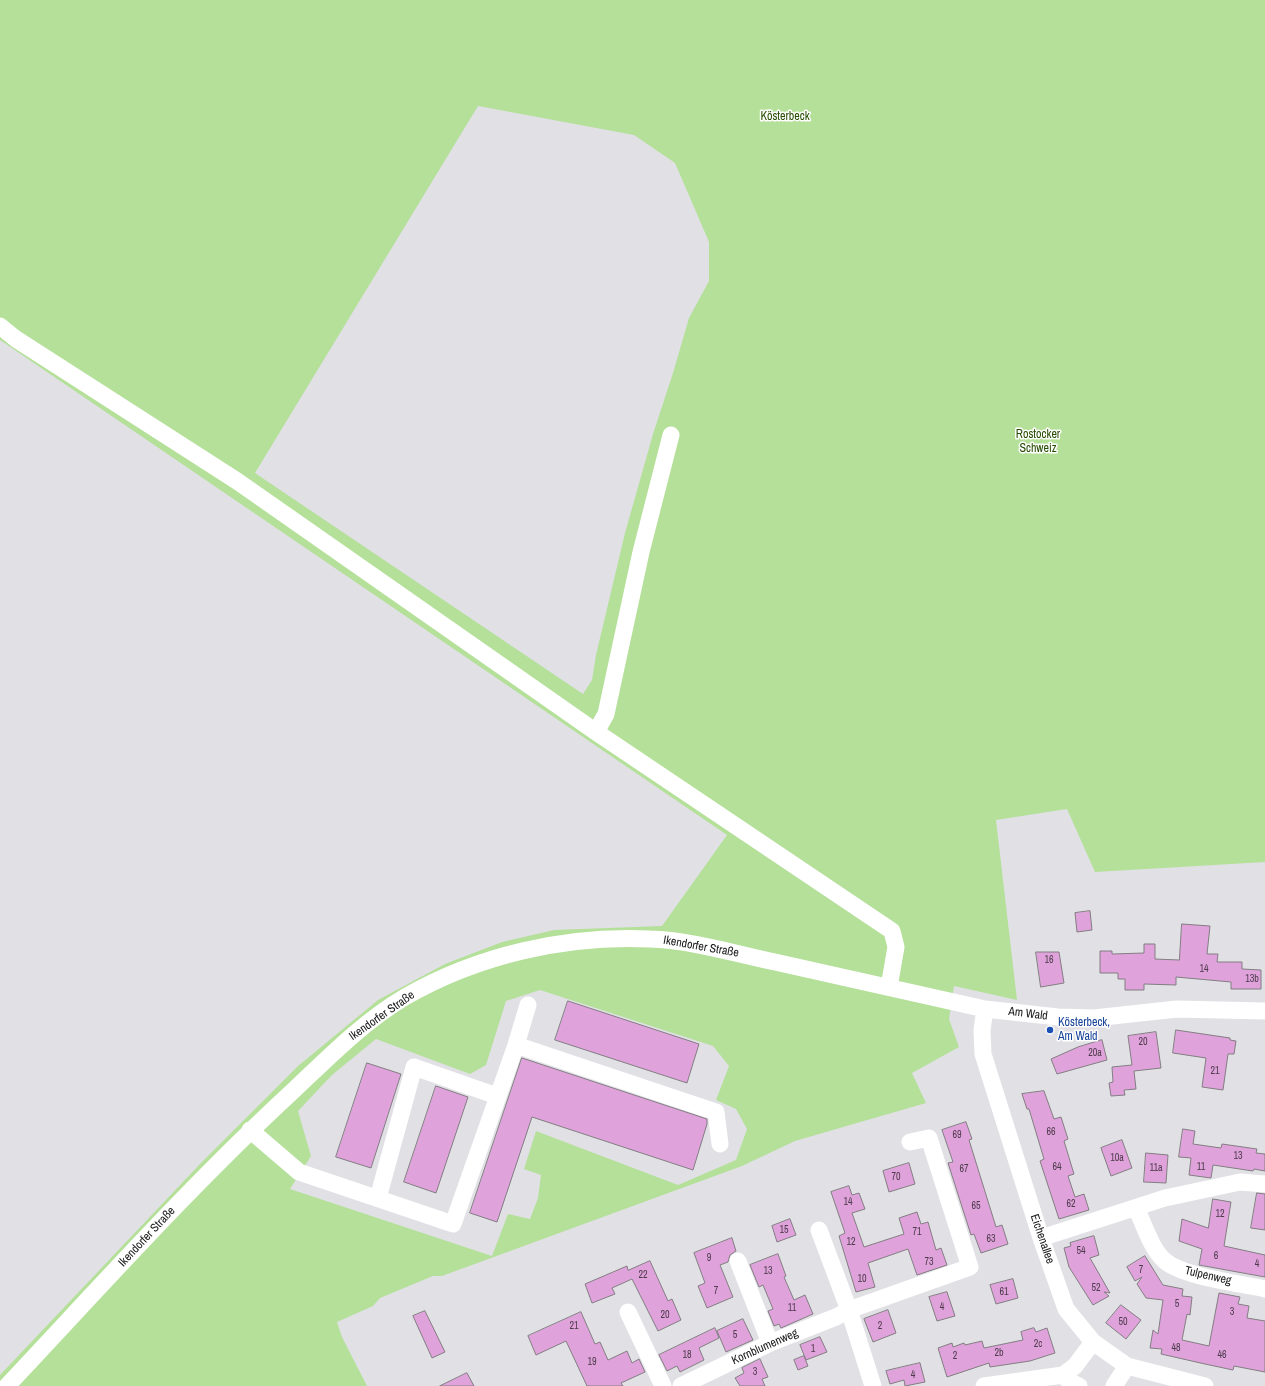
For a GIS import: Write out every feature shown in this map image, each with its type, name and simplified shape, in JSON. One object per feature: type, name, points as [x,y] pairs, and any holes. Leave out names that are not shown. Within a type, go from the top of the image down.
[{"type":"street","points":[[0,326],[23,343],[237,481],[596,732],[892,931],[896,947],[889,987]]},
{"type":"street","points":[[596,732],[606,714],[641,552],[672,435]]},
{"type":"street","name":"Ikendorfer Straße","points":[[7,1386],[250,1130],[358,1031],[404,998],[451,973],[480,963],[548,945],[602,939],[652,938],[709,948],[889,987]]},
{"type":"street","name":"Am Wald","points":[[889,987],[985,1009],[1058,1018],[1094,1018],[1178,1009],[1231,1009],[1265,1011]]},
{"type":"street","points":[[250,1130],[299,1172],[453,1224],[516,1045],[528,1005]]},
{"type":"street","name":"Eichenallee","points":[[985,1009],[982,1030],[983,1054],[1041,1238],[1066,1309],[1093,1342],[1127,1366],[1205,1386]]},
{"type":"street","points":[[516,1045],[716,1112],[720,1144]]},
{"type":"street","points":[[378,1198],[414,1067],[497,1096]]},
{"type":"street","name":"Kornblumenweg","points":[[681,1386],[770,1343],[836,1317],[848,1310],[970,1267],[929,1138],[910,1142]]},
{"type":"street","points":[[1041,1238],[1165,1198],[1240,1182],[1265,1184]]},
{"type":"street","name":"Tulpenweg","points":[[1136,1208],[1155,1249],[1165,1261],[1176,1268],[1191,1273],[1265,1289]]},
{"type":"street","points":[[819,1230],[848,1310],[873,1386]]},
{"type":"street","points":[[738,1261],[770,1343]]},
{"type":"street","points":[[628,1312],[663,1386]]},
{"type":"street","points":[[984,1386],[1063,1375],[1075,1366],[1093,1342]]},
{"type":"street","points":[[1114,1386],[1127,1366]]},
{"type":"street","points":[[1063,1375],[1069,1381],[1079,1386]]},
{"type":"green space","points":[[0,0],[1265,0],[1265,862],[1095,872],[1067,809],[996,820],[1017,1000],[954,986],[949,1019],[959,1047],[912,1073],[926,1103],[795,1141],[742,1166],[442,1276],[433,1276],[380,1298],[373,1306],[337,1322],[342,1337],[367,1386],[0,1386],[0,1375],[200,1164],[298,1066],[378,1000],[445,964],[502,942],[554,930],[662,926],[727,835],[0,340]],"holes":[[[478,106],[634,135],[675,163],[709,242],[709,281],[689,318],[653,434],[625,533],[596,655],[592,680],[583,694],[255,473]],[[540,990],[713,1046],[729,1066],[716,1100],[736,1109],[747,1129],[736,1160],[678,1185],[536,1131],[524,1169],[541,1175],[538,1198],[530,1219],[508,1214],[492,1256],[290,1189],[311,1156],[298,1111],[332,1075],[376,1039],[470,1074],[486,1065],[506,1001]]]},
{"type":"building","points":[[1090,911],[1092,930],[1077,932],[1075,913]]},
{"type":"building","points":[[1182,924],[1210,926],[1207,954],[1218,954],[1217,962],[1242,962],[1242,969],[1261,970],[1261,989],[1231,989],[1231,982],[1176,977],[1176,985],[1144,984],[1144,990],[1125,990],[1125,979],[1118,979],[1118,973],[1100,973],[1100,951],[1112,951],[1112,954],[1144,953],[1144,944],[1155,944],[1155,959],[1179,960]]},
{"type":"building","points":[[1036,952],[1059,952],[1064,983],[1041,987]]},
{"type":"building","points":[[568,1001],[699,1044],[687,1083],[555,1040]]},
{"type":"building","points":[[1176,1030],[1230,1038],[1230,1040],[1236,1041],[1234,1054],[1228,1054],[1223,1090],[1202,1087],[1206,1058],[1173,1053]]},
{"type":"building","points":[[1156,1032],[1161,1068],[1134,1071],[1136,1089],[1124,1090],[1125,1095],[1111,1096],[1109,1083],[1113,1082],[1112,1067],[1132,1065],[1128,1036]]},
{"type":"building","points":[[1102,1040],[1107,1060],[1057,1074],[1051,1059],[1078,1047]]},
{"type":"building","points":[[522,1058],[707,1119],[707,1124],[693,1170],[532,1117],[497,1222],[470,1213]]},
{"type":"building","points":[[367,1063],[401,1074],[371,1168],[336,1157]]},
{"type":"building","points":[[436,1086],[468,1097],[436,1193],[404,1182]]},
{"type":"building","points":[[1044,1091],[1054,1119],[1061,1117],[1068,1139],[1064,1141],[1074,1174],[1068,1176],[1075,1197],[1084,1194],[1089,1210],[1059,1219],[1040,1161],[1044,1159],[1029,1109],[1027,1109],[1022,1094]]},
{"type":"building","points":[[966,1122],[972,1139],[969,1140],[996,1227],[1002,1225],[1008,1244],[981,1253],[974,1234],[971,1235],[948,1163],[953,1162],[942,1130]]},
{"type":"building","points":[[1183,1129],[1195,1131],[1193,1144],[1221,1148],[1222,1144],[1257,1149],[1256,1153],[1265,1154],[1265,1171],[1254,1169],[1253,1171],[1213,1165],[1211,1178],[1189,1175],[1191,1158],[1179,1157]]},
{"type":"building","points":[[1122,1140],[1132,1168],[1111,1176],[1101,1148]]},
{"type":"building","points":[[1146,1153],[1168,1155],[1166,1183],[1144,1182]]},
{"type":"building","points":[[909,1163],[915,1184],[889,1192],[883,1171]]},
{"type":"building","points":[[849,1186],[852,1195],[859,1193],[865,1209],[852,1213],[864,1247],[904,1234],[899,1218],[917,1212],[921,1224],[928,1222],[936,1250],[941,1248],[947,1265],[917,1275],[908,1249],[868,1263],[875,1287],[856,1292],[839,1236],[845,1233],[831,1192]]},
{"type":"building","points":[[1257,1193],[1265,1194],[1265,1230],[1251,1228]]},
{"type":"building","points":[[1213,1199],[1231,1202],[1224,1246],[1265,1255],[1265,1277],[1199,1265],[1202,1249],[1179,1241],[1182,1219],[1208,1228]]},
{"type":"building","points":[[790,1219],[796,1235],[777,1242],[772,1226]]},
{"type":"building","points":[[1094,1236],[1099,1255],[1090,1258],[1110,1293],[1104,1292],[1109,1296],[1093,1305],[1069,1267],[1064,1248],[1071,1246],[1070,1243]]},
{"type":"building","points":[[732,1238],[736,1251],[730,1255],[728,1262],[720,1265],[733,1297],[707,1308],[698,1286],[705,1283],[694,1253]]},
{"type":"building","points":[[778,1254],[786,1276],[784,1277],[794,1300],[805,1295],[813,1314],[781,1328],[779,1324],[774,1326],[768,1311],[773,1309],[763,1285],[759,1287],[750,1265]]},
{"type":"building","points":[[1145,1256],[1163,1285],[1183,1289],[1182,1296],[1192,1297],[1190,1315],[1187,1314],[1182,1340],[1209,1346],[1219,1293],[1240,1297],[1238,1304],[1249,1306],[1247,1318],[1265,1321],[1265,1372],[1234,1366],[1233,1370],[1161,1354],[1162,1349],[1150,1348],[1153,1330],[1158,1334],[1163,1300],[1146,1298],[1137,1284],[1142,1277],[1135,1281],[1127,1267]]},
{"type":"building","points":[[650,1261],[668,1301],[672,1299],[681,1320],[658,1331],[632,1279],[612,1288],[615,1294],[592,1303],[585,1284],[627,1266],[628,1270]]},
{"type":"building","points":[[1013,1279],[1018,1298],[996,1304],[990,1285]]},
{"type":"building","points":[[947,1292],[955,1316],[937,1321],[929,1297]]},
{"type":"building","points":[[1121,1305],[1141,1320],[1126,1339],[1106,1323]]},
{"type":"building","points":[[888,1310],[896,1333],[873,1342],[864,1319]]},
{"type":"building","points":[[425,1311],[445,1352],[432,1358],[413,1316]]},
{"type":"building","points":[[581,1312],[595,1344],[600,1342],[608,1360],[627,1351],[632,1363],[639,1359],[645,1372],[621,1383],[623,1386],[587,1386],[566,1341],[536,1355],[528,1336]]},
{"type":"building","points":[[743,1319],[753,1340],[726,1352],[717,1331]]},
{"type":"building","points":[[715,1328],[719,1338],[699,1348],[704,1360],[680,1372],[677,1366],[667,1371],[659,1355]]},
{"type":"building","points":[[1034,1328],[1036,1332],[1047,1328],[1055,1353],[1030,1361],[990,1367],[989,1363],[947,1377],[938,1348],[952,1343],[953,1347],[964,1343],[965,1345],[982,1341],[984,1348],[1023,1340],[1021,1332]]},
{"type":"building","points":[[820,1337],[827,1352],[806,1360],[800,1345]]},
{"type":"building","points":[[804,1356],[808,1366],[798,1370],[794,1360]]},
{"type":"building","points":[[760,1359],[768,1377],[762,1379],[765,1386],[740,1386],[735,1378],[744,1373],[742,1368]]},
{"type":"building","points":[[920,1363],[925,1382],[905,1386],[904,1380],[890,1384],[886,1371]]},
{"type":"building","points":[[467,1373],[474,1386],[440,1386]]},
{"type":"place","name":"Kösterbeck, Am Wald","points":[[1050,1030]]},
{"type":"park label","name":"Kösterbeck","points":[[785,117]]},
{"type":"park label","name":"Rostocker Schweiz","points":[[1038,442]]}]
